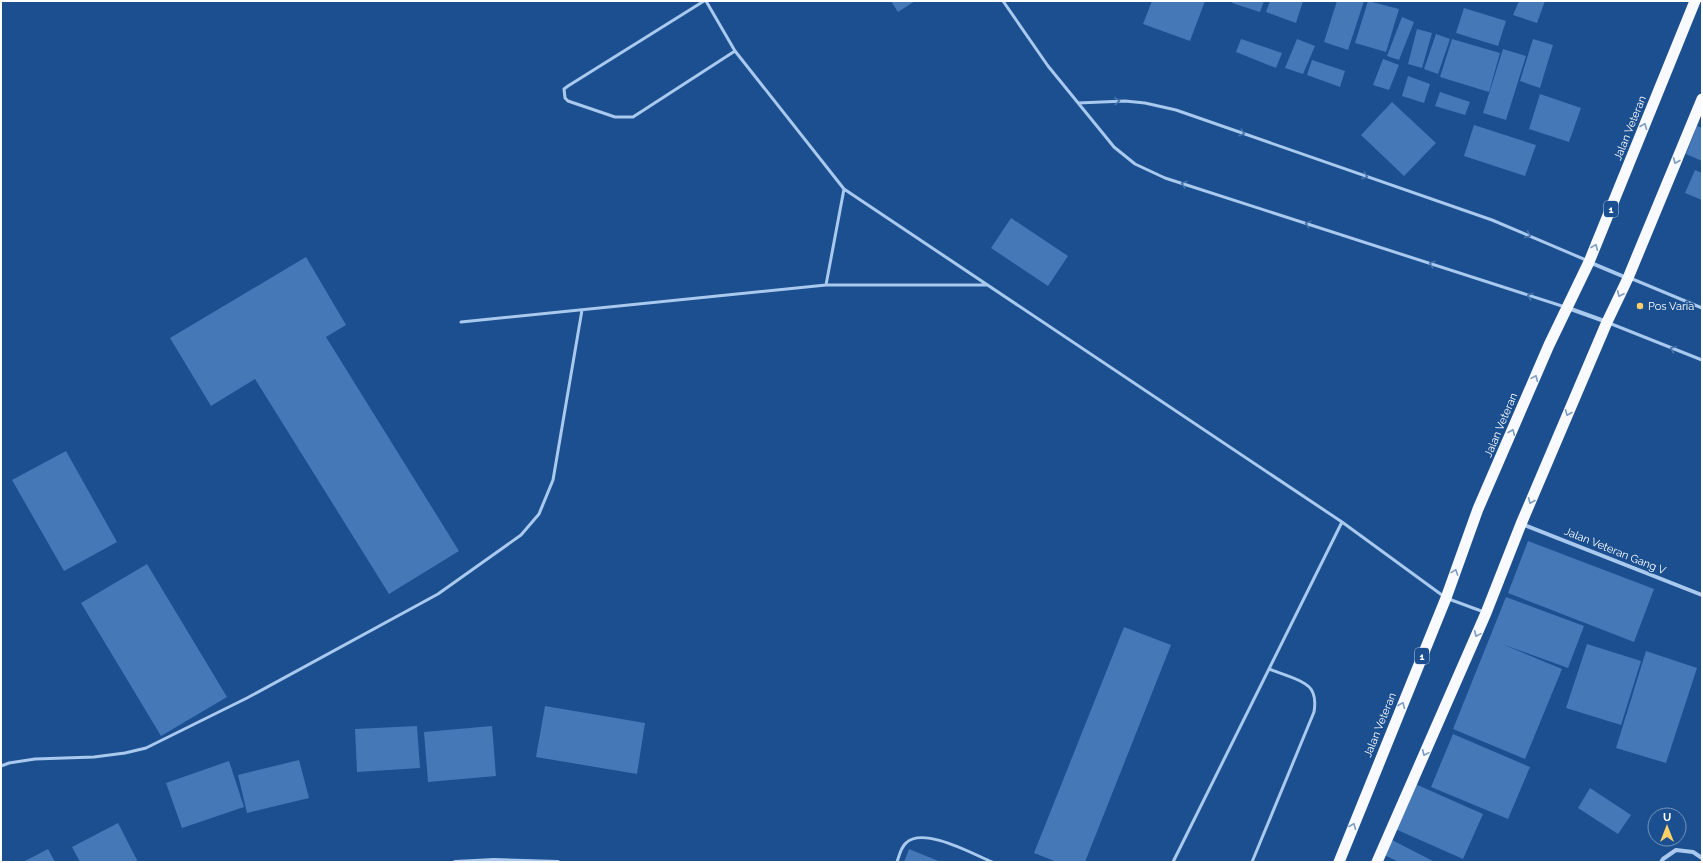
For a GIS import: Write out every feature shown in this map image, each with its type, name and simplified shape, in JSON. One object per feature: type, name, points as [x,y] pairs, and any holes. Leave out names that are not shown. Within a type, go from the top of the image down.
[{"type":"highway","name":"Jalan Veteran","points":[[1339,862],[1446,598],[1478,509],[1589,262],[1695,1]]},
{"type":"highway","points":[[1377,862],[1486,613],[1521,524],[1607,322],[1628,278],[1702,99]]},
{"type":"street","points":[[1589,262],[1628,278]]},
{"type":"street","points":[[1568,308],[1607,322]]},
{"type":"street","name":"Jalan Veteran Gang V","points":[[1521,524],[1702,595]]},
{"type":"street","points":[[1661,862],[1676,850],[1693,852],[1702,858]]},
{"type":"street","points":[[455,862],[494,860],[558,862]]},
{"type":"lane","points":[[735,51],[633,117],[615,117],[568,101],[565,98],[564,90],[568,86],[705,1],[735,51],[844,189],[1342,522],[1446,598],[1486,613]]},
{"type":"lane","points":[[1003,1],[1048,66],[1114,146],[1135,164],[1165,178],[1568,308]]},
{"type":"lane","points":[[1078,103],[1125,101],[1145,103],[1176,110],[1492,220],[1589,262]]},
{"type":"lane","points":[[826,285],[844,189]]},
{"type":"lane","points":[[1628,278],[1702,308]]},
{"type":"lane","points":[[461,322],[826,285],[988,285]]},
{"type":"lane","points":[[1,766],[8,763],[35,759],[94,757],[126,753],[146,748],[247,698],[438,594],[521,535],[539,514],[553,480],[582,310]]},
{"type":"lane","points":[[1607,322],[1702,360]]},
{"type":"lane","points":[[1173,862],[1342,522]]},
{"type":"lane","points":[[1252,862],[1314,712],[1315,701],[1310,687],[1269,669]]},
{"type":"lane","points":[[897,862],[905,843],[921,836],[945,842],[992,862]]},
{"type":"building","points":[[891,1],[915,1],[898,12]]},
{"type":"building","points":[[1152,1],[1205,1],[1190,41],[1143,24]]},
{"type":"building","points":[[1233,1],[1264,1],[1260,12],[1232,3]]},
{"type":"building","points":[[1270,1],[1303,1],[1296,23],[1266,12]]},
{"type":"building","points":[[1337,1],[1364,1],[1348,50],[1324,42]]},
{"type":"building","points":[[1368,1],[1399,9],[1386,52],[1355,43]]},
{"type":"building","points":[[1519,1],[1545,1],[1537,23],[1513,15]]},
{"type":"building","points":[[1464,8],[1506,21],[1498,46],[1456,33]]},
{"type":"building","points":[[1402,17],[1414,22],[1399,60],[1387,56]]},
{"type":"building","points":[[1417,29],[1432,33],[1422,68],[1408,64]]},
{"type":"building","points":[[1436,34],[1450,39],[1438,74],[1424,69]]},
{"type":"building","points":[[1241,39],[1282,53],[1276,68],[1236,52]]},
{"type":"building","points":[[1297,39],[1315,46],[1303,74],[1285,68]]},
{"type":"building","points":[[1452,39],[1500,53],[1489,92],[1440,77]]},
{"type":"building","points":[[1533,39],[1553,45],[1540,88],[1520,81]]},
{"type":"building","points":[[1503,49],[1526,56],[1506,120],[1483,113]]},
{"type":"building","points":[[1383,59],[1399,65],[1389,90],[1373,85]]},
{"type":"building","points":[[1312,60],[1345,71],[1340,87],[1307,75]]},
{"type":"building","points":[[1408,76],[1430,84],[1424,103],[1402,96]]},
{"type":"building","points":[[1440,92],[1470,102],[1465,115],[1435,106]]},
{"type":"building","points":[[1540,94],[1581,108],[1569,142],[1529,129]]},
{"type":"building","points":[[1392,102],[1436,143],[1404,176],[1361,135]]},
{"type":"building","points":[[1474,125],[1536,145],[1525,176],[1464,156]]},
{"type":"building","points":[[1697,126],[1702,128],[1702,161],[1686,154]]},
{"type":"building","points":[[1695,170],[1702,173],[1702,200],[1685,193]]},
{"type":"building","points":[[1011,218],[1068,256],[1048,286],[991,248]]},
{"type":"building","points":[[306,257],[346,325],[326,337],[459,551],[389,594],[255,379],[211,406],[170,338]]},
{"type":"building","points":[[66,451],[117,542],[64,571],[12,480]]},
{"type":"building","points":[[1528,541],[1654,589],[1634,642],[1508,593]]},
{"type":"building","points":[[147,564],[227,697],[161,736],[81,603]]},
{"type":"building","points":[[1506,597],[1584,626],[1568,668],[1502,644],[1562,669],[1525,759],[1453,729]]},
{"type":"building","points":[[1124,627],[1171,645],[1085,862],[1057,862],[1034,853]]},
{"type":"building","points":[[1587,644],[1641,661],[1621,725],[1566,708]]},
{"type":"building","points":[[1646,651],[1697,668],[1666,763],[1616,748]]},
{"type":"building","points":[[545,706],[645,723],[637,774],[536,757]]},
{"type":"building","points":[[417,726],[420,768],[357,772],[355,729]]},
{"type":"building","points":[[492,726],[496,776],[428,782],[424,732]]},
{"type":"building","points":[[1453,734],[1530,767],[1508,819],[1431,787]]},
{"type":"building","points":[[299,760],[309,798],[247,813],[238,775]]},
{"type":"building","points":[[229,761],[244,807],[182,828],[166,783]]},
{"type":"building","points":[[1413,783],[1483,814],[1463,859],[1393,828]]},
{"type":"building","points":[[1590,788],[1631,815],[1618,834],[1578,808]]},
{"type":"building","points":[[118,823],[138,862],[80,862],[72,847]]},
{"type":"building","points":[[1390,839],[1435,862],[1399,862],[1382,854]]},
{"type":"building","points":[[48,849],[55,862],[23,862]]},
{"type":"building","points":[[909,849],[941,862],[904,862]]},
{"type":"place","name":"Pos Varia","points":[[1640,306]]}]
